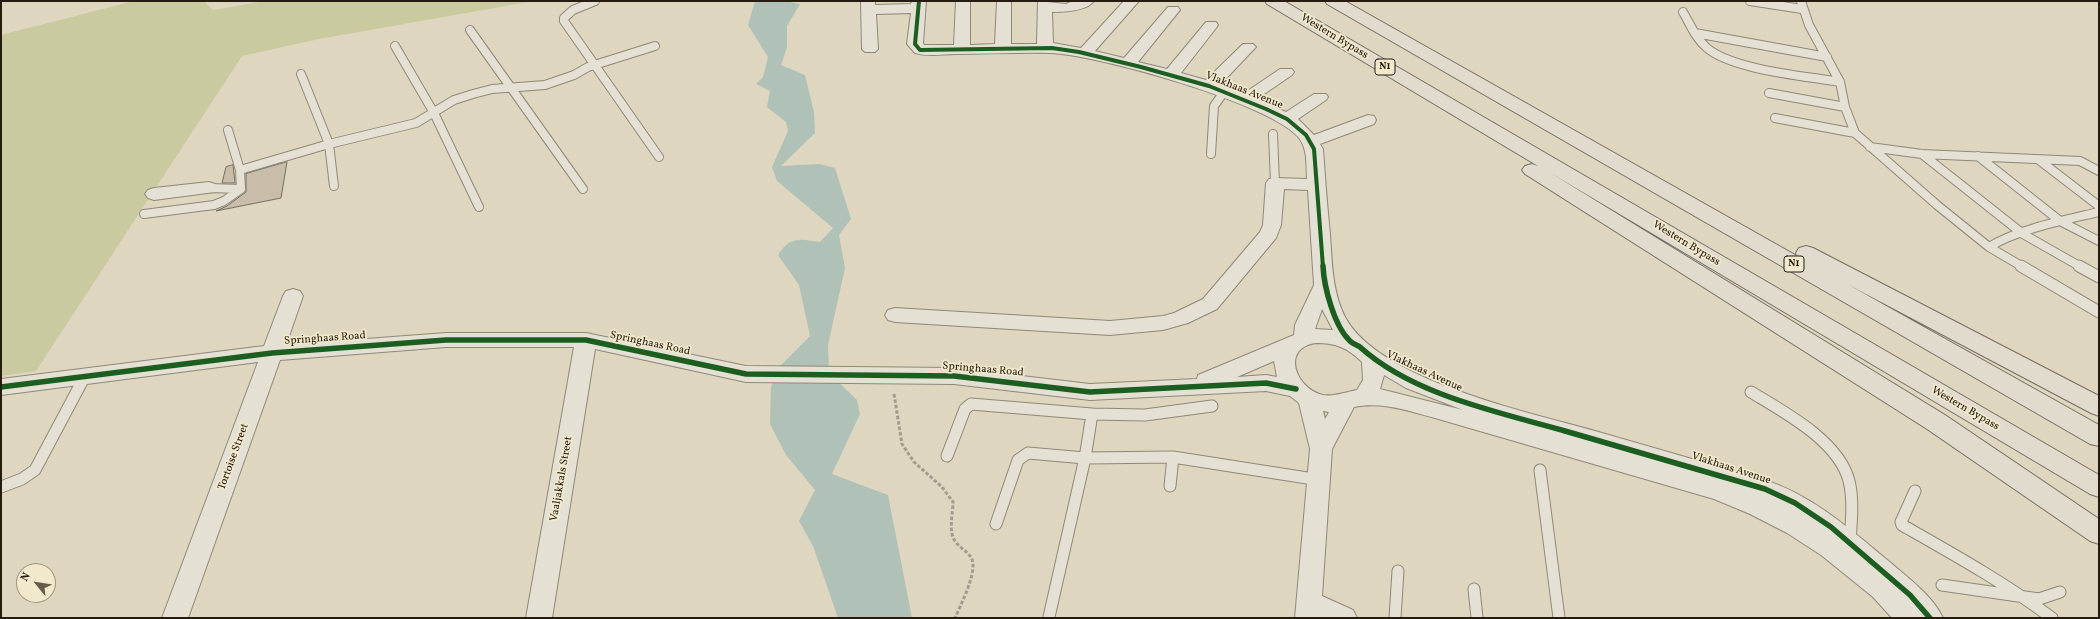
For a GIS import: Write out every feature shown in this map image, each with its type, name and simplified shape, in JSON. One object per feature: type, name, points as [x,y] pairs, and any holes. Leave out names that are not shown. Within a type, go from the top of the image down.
[{"type":"highway","name":"Western Bypass","points":[[1273,1],[2099,487]]},
{"type":"highway","name":"N1","points":[[1333,1],[2099,437]]},
{"type":"highway","points":[[1490,90],[2099,407]]},
{"type":"highway","points":[[1497,133],[1510,150],[1535,173],[1936,422],[2099,533]]},
{"type":"street","points":[[962,50],[963,1]]},
{"type":"street","points":[[1003,49],[1004,1]]},
{"type":"street","points":[[1045,48],[1045,4],[1067,8],[1087,1]]},
{"type":"street","points":[[1085,54],[1132,1]]},
{"type":"street","points":[[870,49],[868,6],[919,5]]},
{"type":"street","name":"Vlakhaas Avenue","points":[[919,5],[915,44],[918,48],[926,51],[1045,48],[1085,54],[1209,86],[1287,119],[1306,135],[1314,149],[1324,285],[1335,317],[1350,341],[1363,349],[1372,359],[1414,382],[1471,404],[1765,489],[1801,507],[1832,527],[1842,547],[1874,583],[1901,609],[1907,618]]},
{"type":"street","points":[[1128,64],[1173,10]]},
{"type":"street","points":[[1171,75],[1211,25]]},
{"type":"street","points":[[1209,86],[1248,47]]},
{"type":"street","points":[[1245,100],[1286,72]]},
{"type":"street","points":[[1287,119],[1320,97]]},
{"type":"street","points":[[1311,142],[1368,120]]},
{"type":"street","points":[[895,315],[1110,328],[1164,323],[1181,318],[1210,304],[1269,234],[1272,225],[1275,183],[1317,185]]},
{"type":"street","points":[[154,194],[209,188]]},
{"type":"street","points":[[1324,285],[1298,342],[1285,354],[1283,366],[1287,378],[1302,394],[1321,449],[1320,480],[1309,610],[1344,618]]},
{"type":"street","name":"Tortoise Street","points":[[175,618],[293,296]]},
{"type":"street","points":[[1189,387],[1298,342],[1319,336],[1334,336],[1350,341]]},
{"type":"street","name":"Springhaas Road","points":[[1,387],[272,354],[446,340],[586,340],[645,354],[746,374],[954,376],[1090,392],[1266,383],[1302,394]]},
{"type":"street","name":"Vaaljakkals Street","points":[[539,618],[586,340]]},
{"type":"street","points":[[1321,449],[1329,431],[1355,400],[1371,389],[1375,369],[1372,359]]},
{"type":"street","points":[[1302,394],[1327,404],[1355,400]]},
{"type":"street","name":"Vlakhaas Avenue","points":[[1355,400],[1396,401],[1435,410],[1718,491],[1750,502],[1798,527],[1842,547],[1910,595],[1930,618]]},
{"type":"lane","points":[[595,1],[572,10],[564,18],[594,65],[659,157]]},
{"type":"lane","points":[[1750,1],[1801,5],[1840,82],[1845,107],[1855,132],[1870,147],[1937,205],[1989,247],[2099,312]]},
{"type":"lane","points":[[1683,12],[1695,33],[1707,48],[1728,61],[1840,82]]},
{"type":"lane","points":[[470,30],[583,189]]},
{"type":"lane","points":[[1695,33],[1827,57]]},
{"type":"lane","points":[[395,46],[434,113],[479,207]]},
{"type":"lane","points":[[240,170],[329,144],[416,123],[454,100],[473,94],[492,89],[545,85],[594,65],[655,46]]},
{"type":"lane","points":[[301,74],[329,144],[334,186]]},
{"type":"lane","points":[[1211,154],[1214,106],[1224,92]]},
{"type":"lane","points":[[1770,93],[1845,107]]},
{"type":"lane","points":[[1775,118],[1855,132]]},
{"type":"lane","points":[[228,130],[240,170],[241,189]]},
{"type":"lane","points":[[1274,134],[1275,183]]},
{"type":"lane","points":[[1870,147],[1922,154],[2080,161],[2099,171]]},
{"type":"lane","points":[[1922,154],[2023,234],[2099,277]]},
{"type":"lane","points":[[1978,156],[2060,221],[2099,241]]},
{"type":"lane","points":[[2039,160],[2099,206]]},
{"type":"lane","points":[[209,188],[241,189]]},
{"type":"lane","points":[[144,214],[214,205],[224,201],[241,189]]},
{"type":"lane","points":[[1989,247],[2000,240],[2023,234],[2060,221],[2099,212]]},
{"type":"lane","points":[[1,487],[22,479],[35,470],[85,376]]},
{"type":"lane","points":[[1751,392],[1803,424],[1819,438],[1844,468],[1849,480],[1852,501],[1842,547]]},
{"type":"lane","points":[[947,456],[965,409],[972,404],[1092,414],[1146,415],[1212,406]]},
{"type":"lane","points":[[1049,617],[1085,458],[1092,414]]},
{"type":"lane","points":[[996,524],[1018,460],[1023,455],[1028,453],[1085,458],[1173,457],[1320,480]]},
{"type":"lane","points":[[1170,486],[1173,457]]},
{"type":"lane","points":[[1540,470],[1560,618]]},
{"type":"lane","points":[[1915,490],[1901,522],[1902,525],[2024,597],[2052,618]]},
{"type":"lane","points":[[1394,618],[1398,571]]},
{"type":"lane","points":[[1942,585],[2039,599],[2060,592]]},
{"type":"lane","points":[[1474,589],[1477,618]]},
{"type":"path","points":[[894,375],[894,405],[902,444],[914,462],[942,487],[953,502],[951,524],[955,542],[968,552],[973,565],[968,586],[954,618]]},
{"type":"green space","points":[[134,1],[204,1],[213,10],[265,1],[534,1],[319,39],[242,56],[36,371],[1,376],[1,35]]},
{"type":"shaded area","points":[[755,1],[785,1],[800,4],[787,26],[787,47],[781,65],[805,75],[814,112],[815,133],[781,166],[819,164],[835,168],[851,219],[839,235],[845,268],[828,345],[829,373],[857,400],[860,414],[832,474],[888,495],[912,618],[838,618],[813,546],[799,521],[815,490],[786,455],[770,424],[771,387],[779,367],[810,336],[799,285],[778,255],[782,249],[796,240],[820,242],[833,228],[777,181],[772,167],[788,131],[786,122],[767,107],[770,91],[756,84],[763,77],[768,57],[748,25]]},
{"type":"building","points":[[287,162],[281,198],[216,211],[227,206],[246,192],[246,174]]},
{"type":"building","points":[[233,165],[235,183],[222,183],[226,167]]},
{"type":"cycle path","points":[[919,1],[915,44],[920,50],[1052,48],[1079,52],[1209,86],[1287,119],[1306,135],[1314,149],[1324,285],[1335,317],[1350,341],[1359,346],[1372,359],[1414,382],[1471,404],[1765,489],[1795,503],[1831,527],[1910,595],[1930,618]]},
{"type":"cycle path","points":[[1,387],[46,380],[272,353],[446,340],[586,340],[645,354],[746,374],[954,376],[1090,392],[1266,383],[1296,389]]}]
